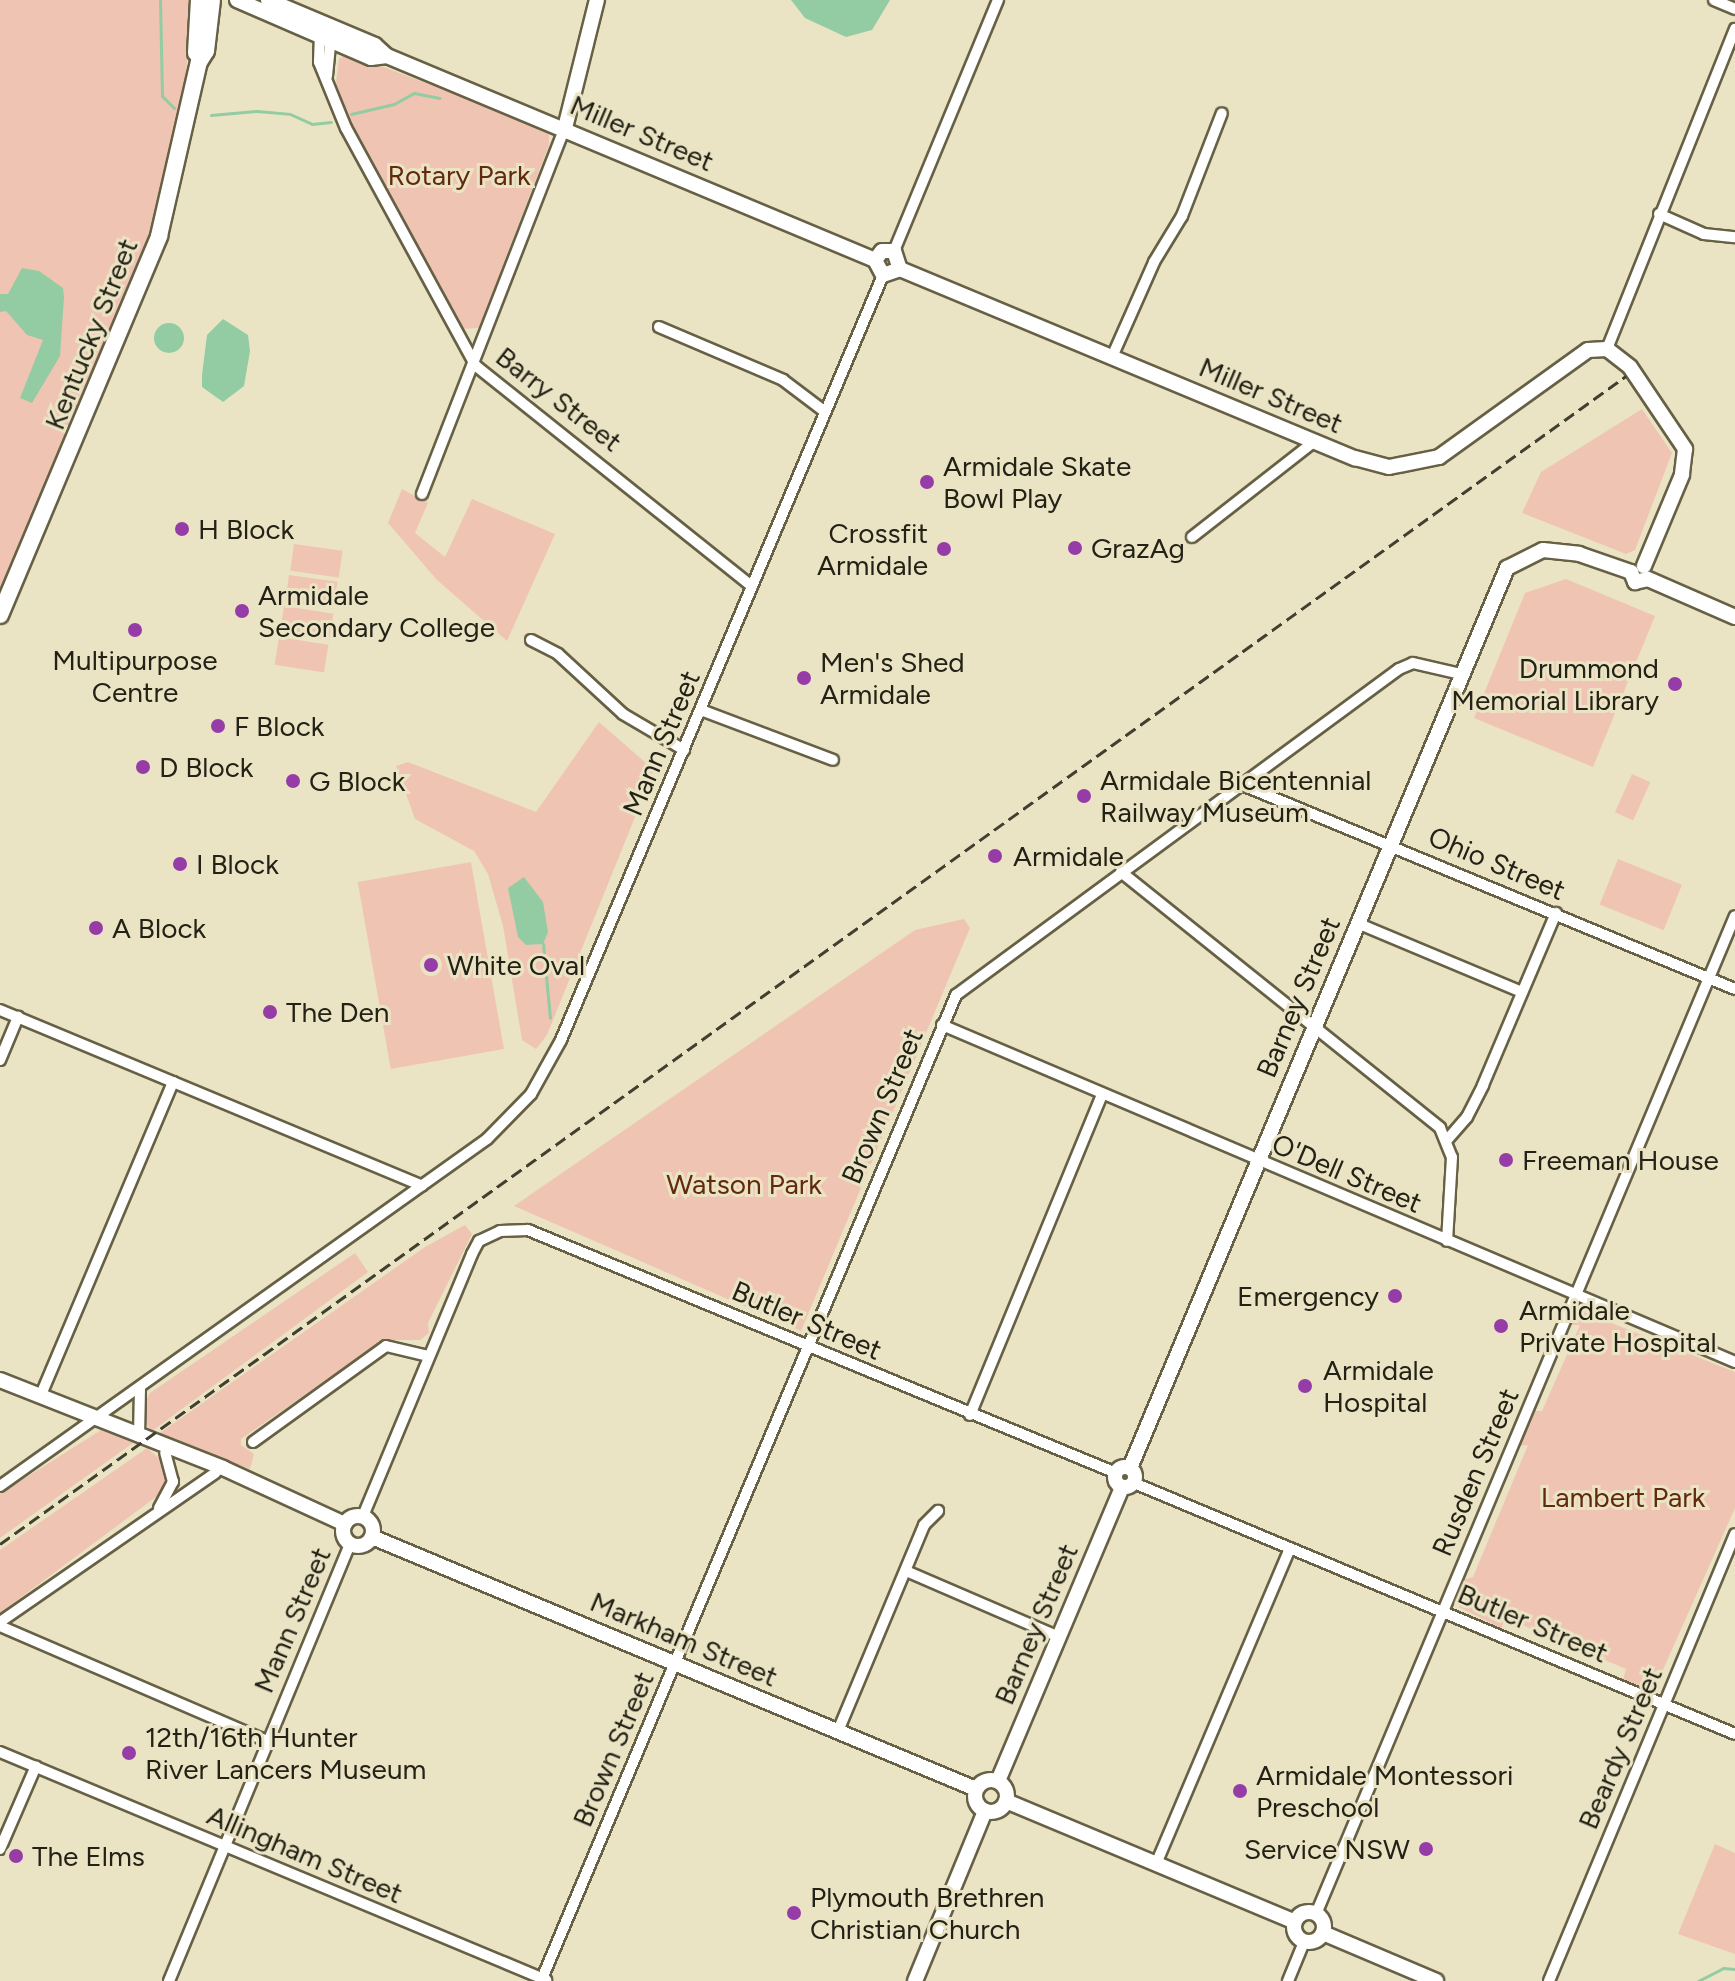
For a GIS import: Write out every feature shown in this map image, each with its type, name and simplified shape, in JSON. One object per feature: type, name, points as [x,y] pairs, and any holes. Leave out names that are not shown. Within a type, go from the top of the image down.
[{"type":"main road","name":"Kentucky Street","points":[[0,615],[159,236],[199,62],[199,0]]},
{"type":"main road","name":"Kentucky Street","points":[[199,62],[206,51],[212,0]]},
{"type":"street","name":"Miller Street","points":[[237,0],[326,31]]},
{"type":"street","name":"Miller Street","points":[[268,0],[371,58],[387,56],[875,260]]},
{"type":"street","points":[[422,494],[476,366],[565,128],[597,0]]},
{"type":"street","points":[[894,251],[882,251],[875,260],[883,275],[900,269],[894,251],[998,0]]},
{"type":"street","points":[[1714,0],[1735,9]]},
{"type":"street","points":[[1735,29],[1607,349],[1630,367],[1685,449],[1682,475],[1641,572],[1735,617]]},
{"type":"street","name":"Barry Street","points":[[326,31],[327,76],[346,128],[476,366],[752,586]]},
{"type":"street","points":[[1112,357],[1154,262],[1182,216],[1222,113]]},
{"type":"street","points":[[1659,214],[1704,234],[1735,237]]},
{"type":"street","name":"Miller Street","points":[[900,269],[1370,464],[1422,463],[1452,449],[1588,350],[1607,349]]},
{"type":"street","name":"Mann Street","points":[[0,1486],[487,1139],[531,1094],[546,1069],[684,750],[883,275]]},
{"type":"street","points":[[659,327],[783,380],[824,411]]},
{"type":"street","points":[[1192,537],[1315,441]]},
{"type":"street","name":"Barney Street","points":[[998,1781],[1494,591],[1507,568],[1527,555],[1557,550],[1641,572]]},
{"type":"street","points":[[531,640],[558,654],[623,714],[684,750]]},
{"type":"street","name":"Brown Street","points":[[543,1980],[956,995],[1399,669],[1413,663],[1461,674]]},
{"type":"street","points":[[701,710],[833,760]]},
{"type":"street","name":"Ohio Street","points":[[1240,784],[1735,989]]},
{"type":"street","points":[[1121,872],[1431,1119],[1447,1140],[1452,1157],[1447,1241]]},
{"type":"street","points":[[1447,1140],[1467,1117],[1556,913]]},
{"type":"street","name":"Rusden Street","points":[[1316,1914],[1735,916]]},
{"type":"street","points":[[1357,923],[1522,992]]},
{"type":"street","points":[[0,1010],[422,1186]]},
{"type":"street","points":[[0,1060],[18,1017]]},
{"type":"street","name":"O'Dell Street","points":[[942,1025],[1101,1097],[1735,1362]]},
{"type":"street","points":[[40,1397],[173,1082]]},
{"type":"street","points":[[970,1415],[1101,1097]]},
{"type":"street","name":"Butler Street","points":[[428,1356],[479,1241],[500,1231],[528,1230],[1735,1734]]},
{"type":"street","points":[[163,1449],[345,1524],[363,1516],[428,1356],[386,1346],[253,1442]]},
{"type":"street","points":[[0,1380],[139,1436],[215,1473],[237,1477]]},
{"type":"street","points":[[139,1436],[140,1388]]},
{"type":"street","points":[[155,1513],[173,1482],[163,1449]]},
{"type":"street","points":[[0,1624],[215,1473]]},
{"type":"street","points":[[838,1731],[924,1525],[938,1511]]},
{"type":"street","points":[[345,1524],[350,1543],[361,1545],[372,1537],[373,1527],[363,1516]]},
{"type":"street","name":"Beardy Street","points":[[1549,1981],[1735,1534]]},
{"type":"street","name":"Markham Street","points":[[372,1537],[976,1789]]},
{"type":"street","name":"Mann Street","points":[[169,1981],[350,1543]]},
{"type":"street","points":[[1156,1864],[1290,1548]]},
{"type":"street","points":[[906,1571],[1059,1637]]},
{"type":"street","points":[[0,1624],[267,1741]]},
{"type":"street","name":"Allingham Street","points":[[0,1752],[543,1980]]},
{"type":"street","points":[[0,1849],[36,1766]]},
{"type":"street","points":[[985,1780],[998,1781],[1006,1789],[1006,1801],[997,1811],[985,1811],[976,1802],[976,1789],[985,1780]]},
{"type":"street","points":[[1006,1801],[1295,1922]]},
{"type":"street","points":[[915,1981],[985,1811]]},
{"type":"street","points":[[1303,1913],[1316,1914],[1324,1923],[1323,1933],[1313,1942],[1304,1942],[1296,1935],[1295,1922],[1303,1913]]},
{"type":"street","points":[[1323,1933],[1436,1981]]},
{"type":"street","points":[[1288,1981],[1304,1942]]},
{"type":"green space","points":[[0,0],[193,0],[183,104],[150,241],[0,593]]},
{"type":"green space","name":"Rotary Park","points":[[347,53],[549,130],[549,145],[479,328],[461,329],[350,127],[336,82],[339,59]]},
{"type":"green space","points":[[1642,409],[1672,453],[1635,550],[1626,554],[1522,513],[1541,472]]},
{"type":"green space","points":[[402,489],[428,503],[415,533],[445,557],[472,499],[555,534],[507,641],[437,580],[388,523]]},
{"type":"green space","points":[[294,544],[343,551],[339,578],[290,571]]},
{"type":"green space","points":[[289,575],[338,582],[334,609],[285,602]]},
{"type":"green space","points":[[1566,579],[1655,616],[1593,767],[1474,718],[1525,593]]},
{"type":"green space","points":[[284,606],[333,614],[329,640],[280,633]]},
{"type":"green space","points":[[279,637],[328,645],[324,672],[275,665]]},
{"type":"green space","points":[[599,722],[654,770],[547,1035],[536,1049],[522,1040],[503,926],[488,874],[474,851],[415,819],[396,766],[408,762],[536,812]]},
{"type":"green space","points":[[1632,774],[1650,782],[1633,821],[1615,812]]},
{"type":"green space","points":[[1618,859],[1682,885],[1664,930],[1600,904]]},
{"type":"green space","name":"White Oval","points":[[471,862],[504,1049],[391,1069],[358,882]]},
{"type":"green space","name":"Watson Park","points":[[964,919],[970,928],[801,1331],[514,1206],[915,930]]},
{"type":"green space","points":[[465,1225],[472,1234],[428,1323],[429,1333],[420,1340],[384,1340],[241,1439],[241,1445],[254,1454],[250,1469],[157,1435],[425,1247]]},
{"type":"green space","points":[[355,1253],[368,1272],[152,1431],[143,1421],[142,1408],[150,1393]]},
{"type":"green space","name":"Lambert Park","points":[[1581,1311],[1735,1372],[1735,1508],[1654,1690],[1623,1680],[1626,1669],[1506,1618],[1501,1628],[1459,1607],[1462,1580],[1473,1577],[1528,1445],[1518,1446],[1533,1411],[1542,1411],[1580,1325],[1571,1325]]},
{"type":"green space","points":[[101,1430],[133,1443],[0,1538],[0,1494]]},
{"type":"green space","points":[[147,1448],[167,1465],[167,1482],[160,1494],[0,1613],[0,1550]]},
{"type":"green space","points":[[1715,1844],[1735,1853],[1735,1954],[1678,1934]]},
{"type":"shaded area","points":[[791,0],[890,0],[872,30],[846,37],[805,18]]},
{"type":"shaded area","points":[[22,268],[39,271],[63,288],[64,297],[60,356],[32,403],[20,398],[43,340],[27,335],[6,311],[0,312],[0,294],[8,294]]},
{"type":"shaded area","points":[[223,319],[248,335],[250,351],[244,386],[223,402],[202,387],[202,375],[207,335]]},
{"type":"shaded area","points":[[169,323],[175,324],[183,332],[183,344],[175,352],[169,353],[163,352],[155,344],[154,338],[155,332],[163,324]]},
{"type":"shaded area","points":[[524,877],[543,902],[548,932],[543,944],[526,945],[518,937],[508,888]]},
{"type":"waterway","points":[[160,0],[162,96],[174,108]]},
{"type":"waterway","points":[[351,114],[394,104],[414,93],[440,98]]},
{"type":"waterway","points":[[211,115],[257,111],[290,114],[312,124],[331,122]]},
{"type":"waterway","points":[[543,944],[550,1018]]},
{"type":"waterway","points":[[1698,1981],[1723,1968],[1735,1969]]},
{"type":"railway","points":[[0,1544],[1626,376]]},
{"type":"place","name":"Armidale Skate Bowl Play","points":[[927,482]]},
{"type":"place","name":"H Block","points":[[182,529]]},
{"type":"place","name":"GrazAg","points":[[1075,548]]},
{"type":"place","name":"Crossfit Armidale","points":[[944,549]]},
{"type":"place","name":"Armidale Secondary College","points":[[242,611]]},
{"type":"place","name":"Multipurpose Centre","points":[[135,630]]},
{"type":"place","name":"Men's Shed Armidale","points":[[804,678]]},
{"type":"place","name":"Drummond Memorial Library","points":[[1675,684]]},
{"type":"place","name":"F Block","points":[[218,726]]},
{"type":"place","name":"D Block","points":[[143,767]]},
{"type":"place","name":"G Block","points":[[293,781]]},
{"type":"place","name":"Armidale Bicentennial Railway Museum","points":[[1084,796]]},
{"type":"place","name":"Armidale","points":[[995,856]]},
{"type":"place","name":"I Block","points":[[180,864]]},
{"type":"place","name":"A Block","points":[[96,928]]},
{"type":"place","name":"White Oval","points":[[431,965]]},
{"type":"place","name":"The Den","points":[[270,1012]]},
{"type":"place","name":"Freeman House","points":[[1506,1160]]},
{"type":"place","name":"Emergency","points":[[1395,1296]]},
{"type":"place","name":"Armidale Private Hospital","points":[[1501,1326]]},
{"type":"place","name":"Armidale Hospital","points":[[1305,1386]]},
{"type":"place","name":"12th/16th Hunter River Lancers Museum","points":[[129,1753]]},
{"type":"place","name":"Armidale Montessori Preschool","points":[[1240,1791]]},
{"type":"place","name":"Service NSW","points":[[1426,1849]]},
{"type":"place","name":"The Elms","points":[[16,1856]]},
{"type":"place","name":"Plymouth Brethren Christian Church","points":[[794,1913]]}]
